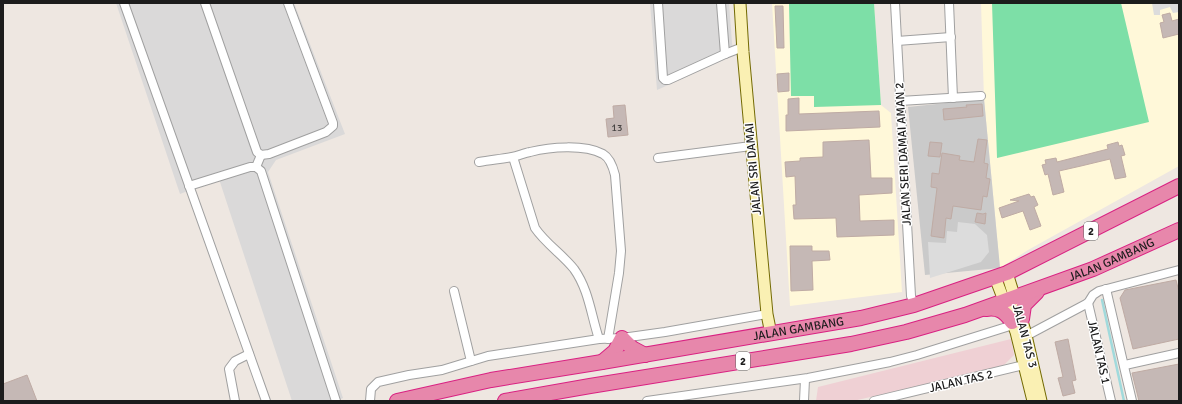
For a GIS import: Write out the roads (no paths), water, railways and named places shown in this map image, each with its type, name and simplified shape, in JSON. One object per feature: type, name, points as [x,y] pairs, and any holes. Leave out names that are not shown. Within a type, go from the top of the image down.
[{"type":"highway","name":"JALAN GAMBANG","points":[[397,401],[491,380],[771,334],[861,318],[914,305],[1001,275],[1179,186]]},
{"type":"highway","name":"JALAN GAMBANG","points":[[505,401],[851,344],[906,332],[979,310],[1093,269],[1179,230]]},
{"type":"highway","points":[[979,310],[991,308],[999,309],[1016,322],[1028,300],[1044,287]]},
{"type":"highway","points":[[602,362],[615,351],[622,338],[632,348],[644,355]]},
{"type":"street","points":[[124,3],[266,401]]},
{"type":"street","points":[[205,3],[257,152],[261,155],[269,154],[326,132],[333,126],[288,3]]},
{"type":"street","points":[[721,3],[725,54]]},
{"type":"street","name":"JALAN SRI DAMAI","points":[[740,3],[742,47],[766,314],[771,334]]},
{"type":"street","name":"JALAN SERI DAMAI AMAN 2","points":[[895,3],[911,296],[914,305]]},
{"type":"street","points":[[949,3],[953,98]]},
{"type":"street","points":[[660,4],[663,79],[668,80],[742,47]]},
{"type":"street","points":[[897,41],[951,37]]},
{"type":"street","points":[[900,102],[981,96]]},
{"type":"street","points":[[658,158],[751,146]]},
{"type":"street","points":[[479,162],[513,157],[544,149],[579,148],[604,154],[611,163],[615,175],[621,251],[619,273],[608,339]]},
{"type":"street","points":[[256,167],[261,155]]},
{"type":"street","points":[[513,157],[535,228],[568,263],[584,285],[599,339]]},
{"type":"street","points":[[189,186],[250,167],[256,167],[261,171],[336,401]]},
{"type":"street","points":[[1026,336],[1088,303],[1093,295],[1106,289],[1179,270]]},
{"type":"street","name":"JALAN TAS 3","points":[[1001,275],[1016,322],[1024,366],[1033,401]]},
{"type":"street","points":[[1106,289],[1125,365],[1132,401]]},
{"type":"street","points":[[454,291],[471,361]]},
{"type":"street","name":"JALAN TAS 1","points":[[1088,303],[1111,401]]},
{"type":"street","points":[[370,401],[371,389],[378,382],[408,375],[442,370],[471,361],[517,351],[599,339],[622,338],[766,314]]},
{"type":"street","points":[[647,401],[805,379],[904,358],[1016,322]]},
{"type":"street","name":"JALAN TAS 3","points":[[1016,322],[1026,336],[1042,401]]},
{"type":"street","points":[[1125,365],[1179,353]]},
{"type":"street","points":[[235,401],[229,369],[235,361],[249,354]]},
{"type":"street","name":"JALAN TAS 2","points":[[874,401],[1024,366]]},
{"type":"street","points":[[804,401],[805,379]]},
{"type":"waterway","points":[[1102,300],[1124,401]]}]
